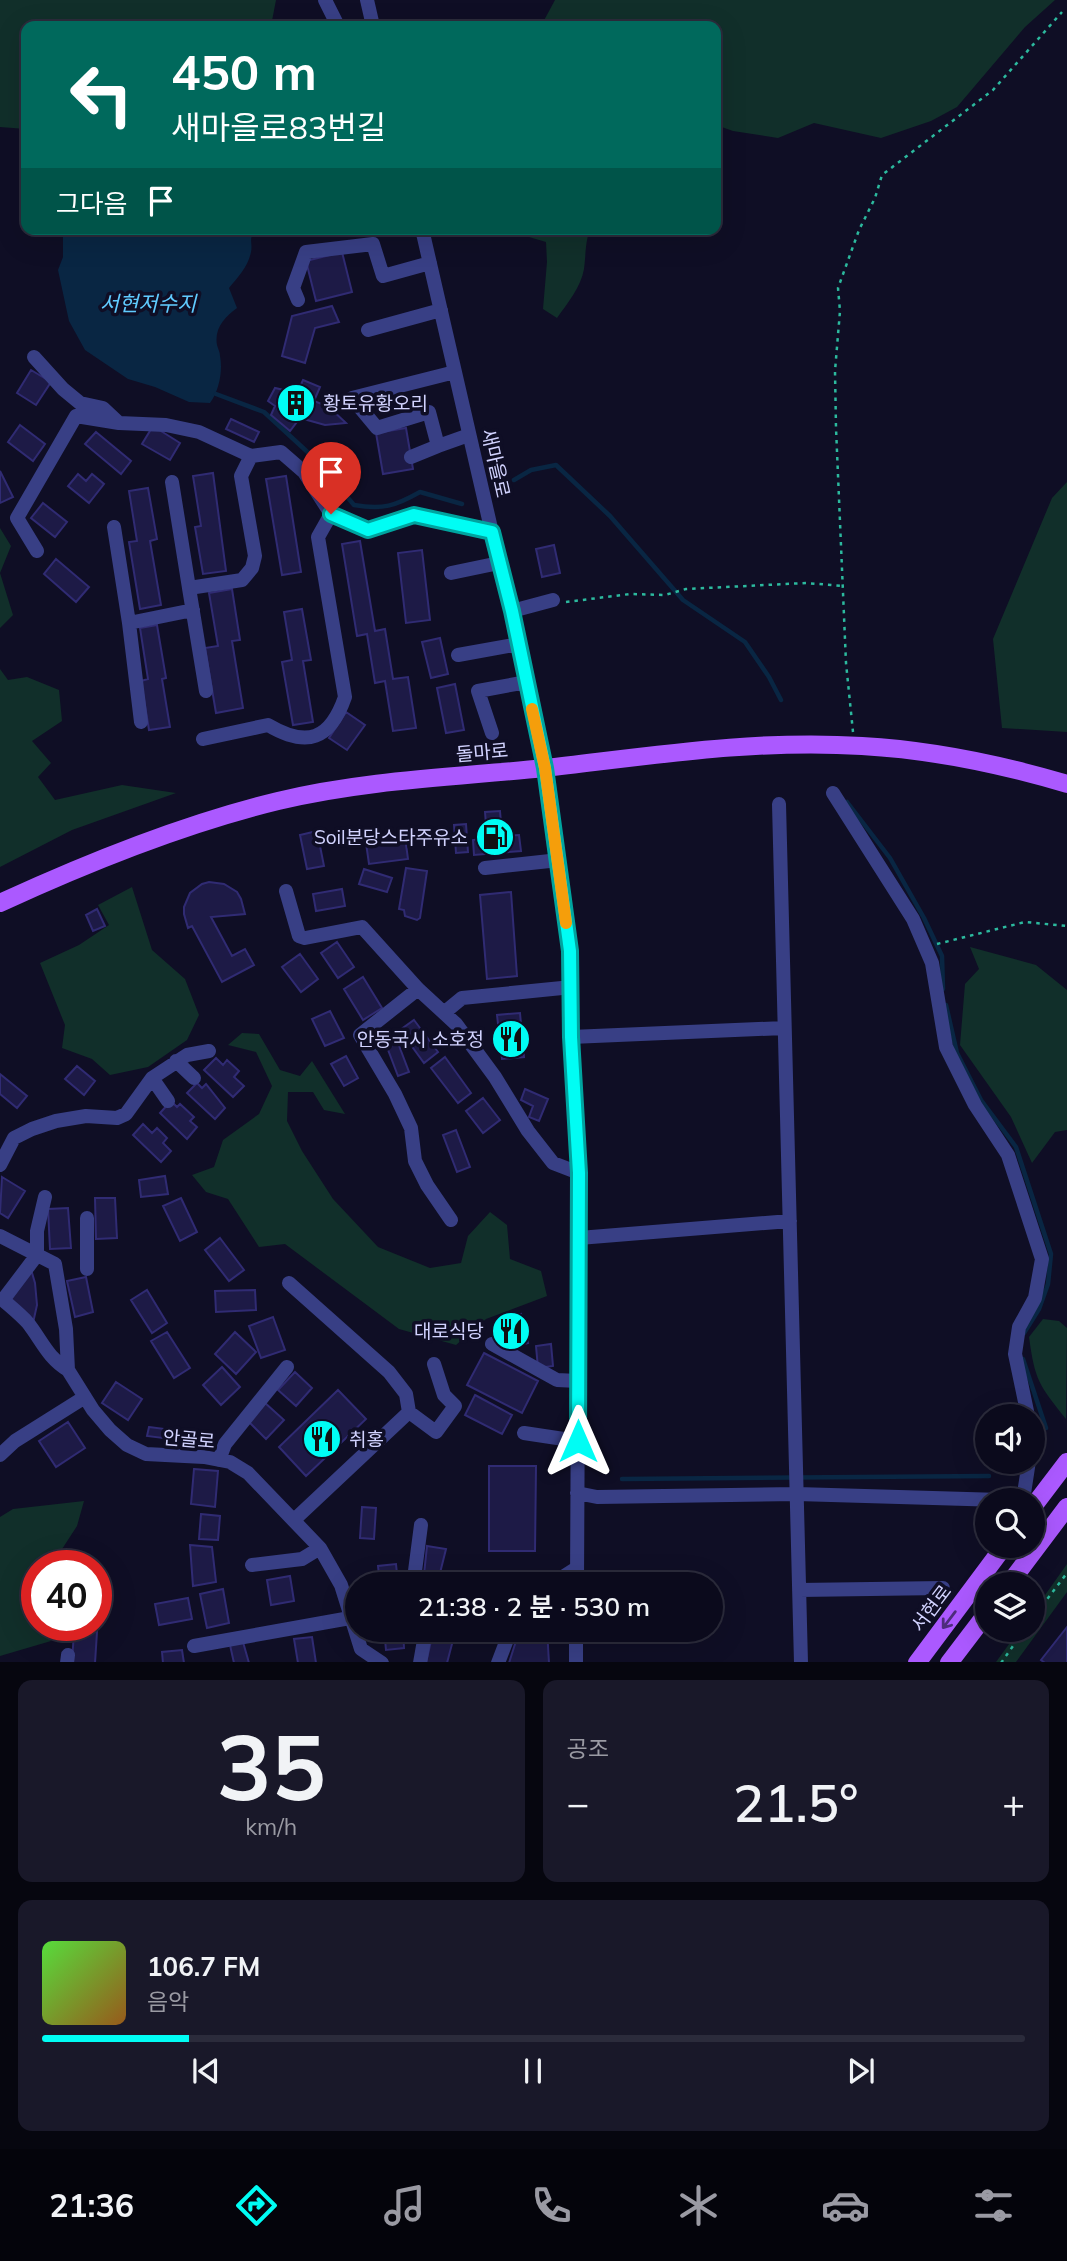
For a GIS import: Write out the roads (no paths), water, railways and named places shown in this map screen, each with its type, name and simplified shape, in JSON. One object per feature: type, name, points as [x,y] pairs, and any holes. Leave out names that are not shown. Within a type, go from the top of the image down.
[{"type":"main road","name":"돌마로","points":[[0,903],[194,825],[280,801],[412,779],[738,747],[854,746],[933,753],[979,761],[1067,784]]},
{"type":"main road","points":[[1045,1491],[1067,1462]]},
{"type":"main road","points":[[1018,1572],[1067,1507]]},
{"type":"main road","name":"서현로","points":[[917,1662],[994,1558]]},
{"type":"main road","points":[[949,1662],[975,1628]]},
{"type":"street","points":[[325,0],[336,21]]},
{"type":"street","points":[[367,0],[372,21]]},
{"type":"street","name":"새마을로","points":[[423,235],[512,611],[545,768],[559,860],[572,987],[571,1037],[579,1173],[577,1572]]},
{"type":"street","points":[[298,300],[293,288],[306,252],[373,244],[383,275],[430,263]]},
{"type":"street","points":[[368,330],[441,310]]},
{"type":"street","points":[[34,357],[62,388],[80,403],[103,408],[119,423]]},
{"type":"street","points":[[438,446],[429,412],[377,428],[352,398],[455,372]]},
{"type":"street","points":[[37,551],[17,518],[76,416],[119,423],[166,425],[199,432],[251,456],[281,452],[304,472],[331,514],[368,530],[414,515],[492,532]]},
{"type":"street","points":[[411,457],[469,435]]},
{"type":"street","points":[[189,588],[242,580],[252,568],[254,556],[241,476],[251,456]]},
{"type":"street","points":[[172,482],[206,691]]},
{"type":"street","points":[[203,739],[268,725],[283,734],[309,738],[329,729],[338,716],[345,697],[318,537],[331,514]]},
{"type":"street","points":[[114,527],[130,623],[141,722]]},
{"type":"street","points":[[451,573],[499,563]]},
{"type":"street","points":[[512,611],[553,600]]},
{"type":"street","points":[[130,623],[193,610]]},
{"type":"street","points":[[458,655],[519,644]]},
{"type":"street","points":[[492,733],[478,691],[527,682]]},
{"type":"street","points":[[833,793],[914,919],[932,964],[946,1047],[975,1105],[1008,1155],[1042,1259],[1035,1298],[1019,1327],[1015,1354],[1025,1404]]},
{"type":"street","points":[[779,804],[801,1662]]},
{"type":"street","points":[[485,868],[559,860]]},
{"type":"street","points":[[286,891],[299,936],[305,939],[362,927],[418,989],[445,1012],[495,1077],[527,1131],[553,1163],[579,1173]]},
{"type":"street","points":[[445,1012],[462,998],[572,987]]},
{"type":"street","points":[[418,989],[360,1035],[395,1094],[411,1128],[415,1161],[427,1185],[451,1220]]},
{"type":"street","points":[[571,1037],[785,1028]]},
{"type":"street","points":[[0,1165],[14,1138],[32,1129],[66,1119],[86,1116],[117,1118],[127,1114],[152,1078],[187,1055],[209,1051]]},
{"type":"street","points":[[176,1062],[194,1078]]},
{"type":"street","points":[[152,1078],[168,1101]]},
{"type":"street","points":[[45,1197],[37,1231],[37,1255],[3,1300],[28,1323],[56,1363],[68,1370]]},
{"type":"street","points":[[87,1218],[88,1269]]},
{"type":"street","points":[[579,1238],[790,1221]]},
{"type":"street","name":"안골로","points":[[0,1236],[55,1264],[66,1329],[68,1370],[110,1430],[127,1445],[146,1454],[230,1462],[248,1473],[320,1548],[341,1585],[345,1600]]},
{"type":"street","points":[[289,1283],[389,1372],[406,1394],[409,1412],[436,1432],[455,1406],[444,1395],[434,1364]]},
{"type":"street","points":[[492,1344],[557,1380],[578,1381]]},
{"type":"street","points":[[219,1460],[225,1444],[287,1367]]},
{"type":"street","points":[[0,1455],[15,1441],[85,1397]]},
{"type":"street","points":[[294,1520],[409,1412]]},
{"type":"street","points":[[524,1433],[578,1441]]},
{"type":"street","points":[[577,1493],[597,1497],[797,1494],[975,1499]]},
{"type":"street","points":[[415,1572],[421,1525]]},
{"type":"street","points":[[252,1566],[302,1559],[320,1548]]},
{"type":"street","points":[[571,1572],[577,1568]]},
{"type":"street","points":[[799,1590],[943,1588]]},
{"type":"street","points":[[194,1646],[345,1619]]},
{"type":"street","name":"안골로","points":[[359,1642],[361,1649],[382,1662]]},
{"type":"street","points":[[420,1662],[424,1642]]},
{"type":"street","points":[[498,1662],[506,1642]]},
{"type":"street","points":[[577,1642],[579,1660]]},
{"type":"water","name":"서현저수지","points":[[63,235],[252,235],[248,262],[229,288],[237,308],[225,319],[217,333],[221,374],[210,403],[189,402],[128,379],[85,350],[69,321],[58,270],[63,257]]},
{"type":"waterway","points":[[216,394],[264,412],[314,458],[354,505],[388,506],[420,492],[462,504]]},
{"type":"waterway","points":[[514,480],[531,470],[556,465],[610,516],[683,600],[745,642],[781,700]]},
{"type":"waterway","points":[[847,802],[890,858],[924,918],[942,956],[943,989]]},
{"type":"waterway","points":[[946,1005],[957,1053],[981,1100],[1016,1147],[1051,1254],[1048,1284],[1039,1309],[1024,1333]]},
{"type":"waterway","points":[[1023,1359],[1046,1428]]},
{"type":"waterway","points":[[622,1479],[989,1476]]},
{"type":"place","name":"황토유황오리","points":[[296,403]]},
{"type":"place","name":"Soil분당스타주유소","points":[[495,837]]},
{"type":"place","name":"안동국시 소호정","points":[[511,1039]]},
{"type":"place","name":"대로식당","points":[[511,1331]]},
{"type":"place","name":"취홍","points":[[322,1439]]}]
